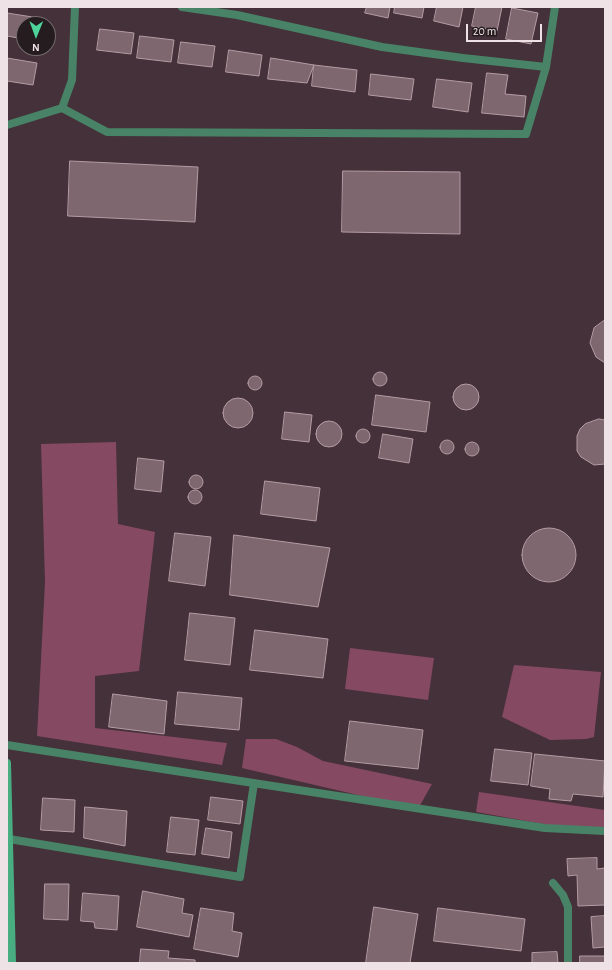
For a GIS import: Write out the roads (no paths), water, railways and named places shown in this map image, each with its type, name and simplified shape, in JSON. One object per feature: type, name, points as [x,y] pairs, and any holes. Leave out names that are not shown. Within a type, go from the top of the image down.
[{"type":"street","points":[[62,108],[72,80],[75,7]]},
{"type":"street","points":[[182,7],[237,15],[382,47],[546,67]]},
{"type":"street","points":[[7,126],[62,108],[107,132],[526,134],[546,67],[555,7]]},
{"type":"street","points":[[7,745],[545,828],[605,831]]},
{"type":"street","points":[[7,763],[12,963]]},
{"type":"street","points":[[9,839],[240,877],[254,783]]},
{"type":"street","points":[[553,883],[563,895],[568,907],[568,963]]}]
